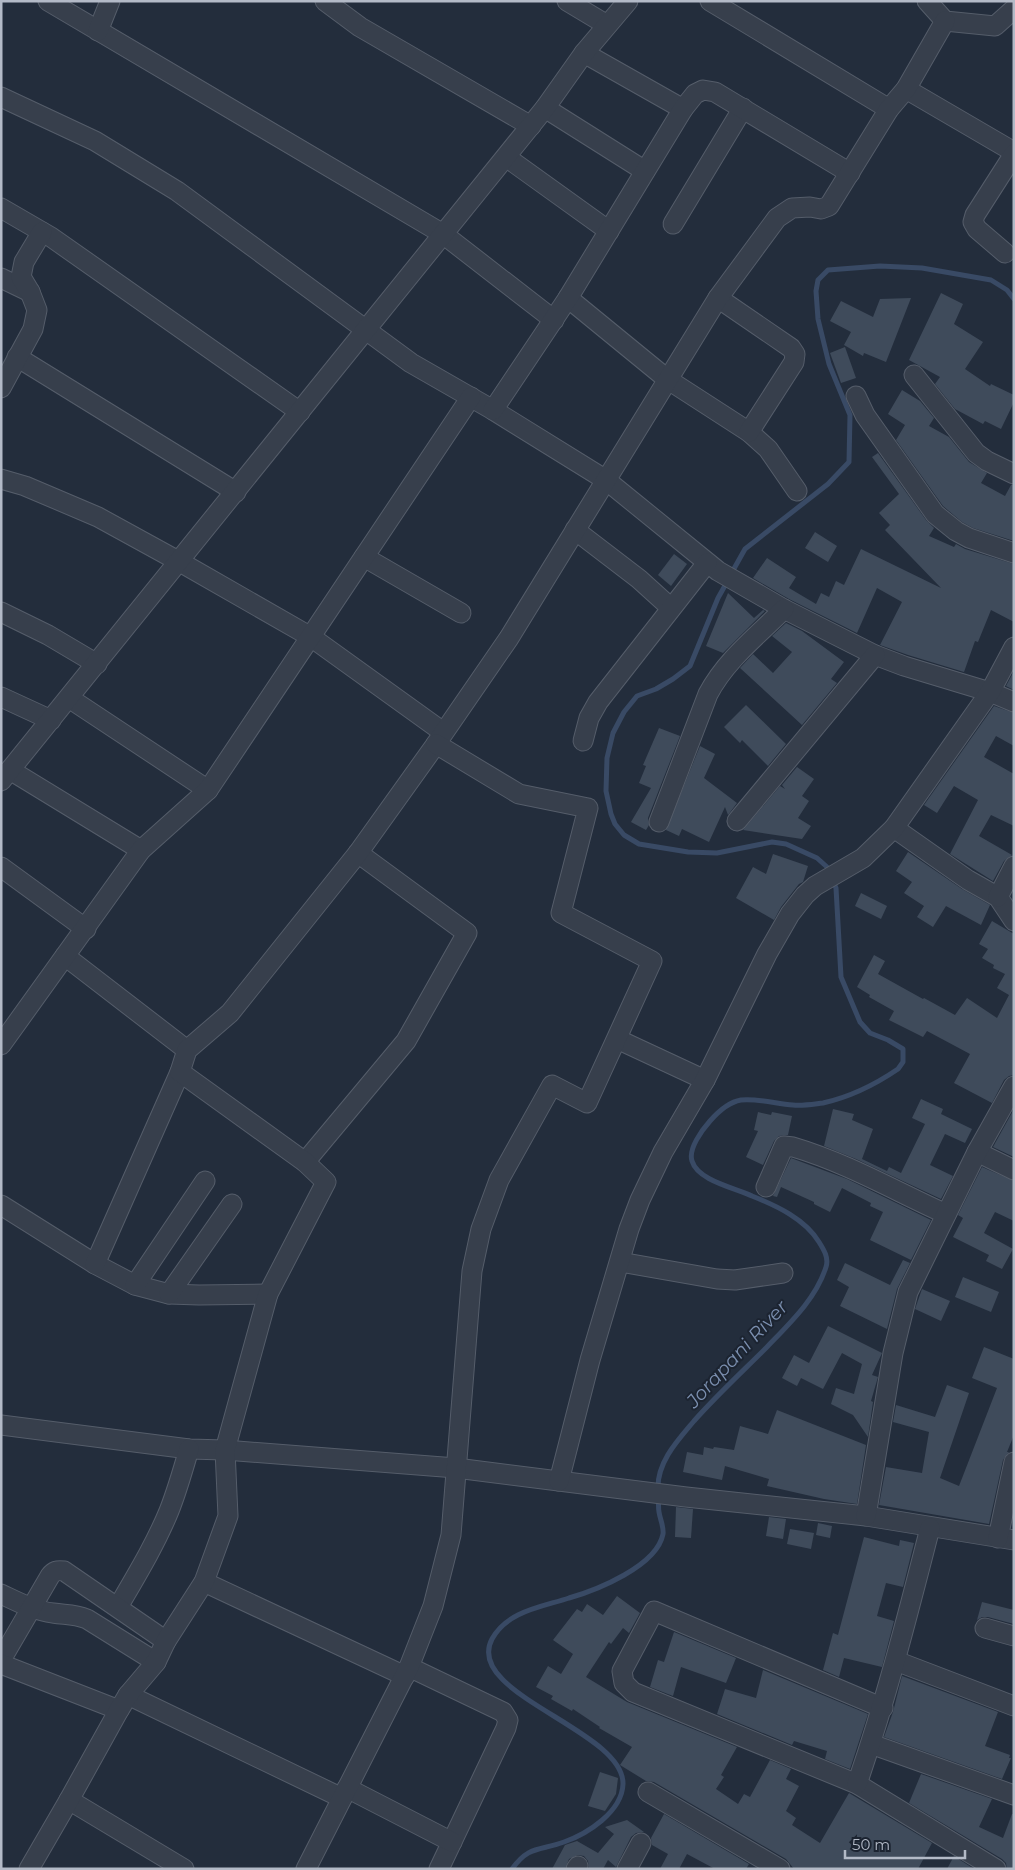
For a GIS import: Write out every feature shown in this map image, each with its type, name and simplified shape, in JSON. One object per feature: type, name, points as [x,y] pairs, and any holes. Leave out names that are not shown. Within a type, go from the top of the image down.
[{"type":"street","points":[[48,1],[443,234],[554,320]]},
{"type":"street","points":[[98,31],[110,1]]},
{"type":"street","points":[[325,1],[360,27],[530,126]]},
{"type":"street","points":[[566,1],[607,25]]},
{"type":"street","points":[[142,850],[6,776],[506,157],[545,108],[584,53],[628,1]]},
{"type":"street","points":[[710,1],[889,109]]},
{"type":"street","points":[[927,1],[945,20],[995,26],[1014,8]]},
{"type":"street","points":[[95,1264],[180,1072],[187,1050],[230,1013],[358,853],[509,638],[718,298],[777,218],[792,208],[810,206],[821,209],[829,206],[889,109],[906,89],[945,20]]},
{"type":"street","points":[[584,53],[683,109]]},
{"type":"street","points":[[906,89],[1014,153],[975,215],[973,222],[977,229],[1005,254]]},
{"type":"street","points":[[493,410],[554,320],[683,109],[695,94],[703,90],[715,92],[850,173]]},
{"type":"street","points":[[1,98],[95,141],[177,192],[411,363],[472,397],[606,480],[712,567],[784,609],[875,655],[904,666],[990,692],[1014,702]]},
{"type":"street","points":[[545,108],[645,171]]},
{"type":"street","points":[[673,224],[743,108]]},
{"type":"street","points":[[506,157],[610,230]]},
{"type":"street","points":[[1,208],[42,232],[300,412]]},
{"type":"street","points":[[1,388],[16,357],[33,329],[37,310],[30,292],[21,277],[24,262],[42,232]]},
{"type":"street","points":[[1,278],[30,292]]},
{"type":"street","points":[[568,298],[667,379],[749,432],[768,449],[797,491]]},
{"type":"street","points":[[718,298],[791,348],[795,354],[794,362],[749,432]]},
{"type":"street","points":[[16,357],[236,492]]},
{"type":"street","points":[[914,376],[976,453],[987,461],[1014,474]]},
{"type":"street","points":[[856,396],[865,415],[935,514],[956,531],[969,538],[1014,553]]},
{"type":"street","points":[[1,1045],[142,850],[208,790],[472,397]]},
{"type":"street","points":[[1,479],[25,486],[98,517],[311,637],[440,738],[518,794],[588,808],[561,913],[652,961],[587,1102],[552,1085],[499,1180],[481,1229],[472,1271],[451,1535],[433,1606],[407,1671],[306,1869]]},
{"type":"street","points":[[575,530],[640,579],[671,608]]},
{"type":"street","points":[[364,557],[461,613]]},
{"type":"street","points":[[582,741],[589,718],[598,702],[671,608],[712,567]]},
{"type":"street","points":[[659,822],[708,694],[715,681],[733,658],[784,609]]},
{"type":"street","points":[[1,612],[48,635],[97,664]]},
{"type":"street","points":[[559,1481],[590,1360],[629,1229],[663,1152],[705,1080],[767,954],[797,904],[815,886],[863,858],[894,828],[990,692],[1014,647]]},
{"type":"street","points":[[737,821],[875,655]]},
{"type":"street","points":[[1,697],[51,720]]},
{"type":"street","points":[[69,698],[208,790]]},
{"type":"street","points":[[894,828],[968,880],[998,897],[1014,922]]},
{"type":"street","points":[[305,1162],[406,1042],[467,933],[358,853]]},
{"type":"street","points":[[998,897],[1014,866]]},
{"type":"street","points":[[1,867],[86,929]]},
{"type":"street","points":[[65,956],[187,1050]]},
{"type":"street","points":[[617,1039],[705,1080]]},
{"type":"street","points":[[29,1869],[124,1702],[156,1662],[166,1641],[204,1582],[228,1516],[225,1450],[268,1294],[326,1182],[305,1162],[180,1072]]},
{"type":"street","points":[[866,1516],[893,1353],[908,1292],[977,1152],[1014,1086]]},
{"type":"street","points":[[766,1187],[784,1146],[793,1147],[851,1168],[882,1185],[946,1214]]},
{"type":"street","points":[[977,1152],[1014,1170]]},
{"type":"street","points":[[135,1285],[205,1181]]},
{"type":"street","points":[[169,1294],[232,1204]]},
{"type":"street","points":[[1,1205],[95,1264],[135,1285],[169,1294],[268,1294]]},
{"type":"street","points":[[620,1262],[718,1280],[735,1280],[782,1273]]},
{"type":"street","points":[[1,1425],[190,1449],[456,1468],[686,1497],[866,1516],[1006,1539],[1014,1462]]},
{"type":"street","points":[[118,1607],[151,1549],[169,1512],[190,1449]]},
{"type":"street","points":[[856,1784],[883,1708],[930,1528]]},
{"type":"street","points":[[1,1660],[50,1576],[54,1571],[59,1570],[64,1571],[166,1641]]},
{"type":"street","points":[[204,1582],[503,1712],[508,1720],[506,1728],[439,1869]]},
{"type":"street","points":[[1,1594],[31,1608],[52,1613],[76,1614],[156,1662]]},
{"type":"street","points":[[883,1708],[654,1611],[622,1672],[624,1683],[633,1692],[856,1784],[993,1868]]},
{"type":"street","points":[[985,1628],[1014,1636]]},
{"type":"street","points":[[896,1661],[1014,1706]]},
{"type":"street","points":[[1,1664],[124,1702],[344,1793],[452,1842]]},
{"type":"street","points":[[871,1744],[1014,1795]]},
{"type":"street","points":[[648,1792],[780,1869]]},
{"type":"street","points":[[69,1800],[184,1869]]},
{"type":"street","points":[[629,1868],[641,1844]]},
{"type":"building","points":[[941,293],[963,304],[954,324],[983,342],[965,369],[990,386],[991,384],[1014,395],[1014,402],[1001,429],[985,421],[983,424],[955,409],[935,384],[940,377],[909,360]]},
{"type":"building","points":[[911,298],[886,362],[864,353],[863,356],[844,345],[851,332],[830,321],[841,301],[873,317],[880,299]]},
{"type":"building","points":[[845,347],[856,378],[841,383],[830,353]]},
{"type":"building","points":[[902,390],[920,401],[934,418],[929,426],[949,437],[969,462],[987,473],[981,483],[1005,496],[1011,485],[1014,485],[1014,541],[973,528],[962,522],[943,506],[896,440],[905,425],[888,414]]},
{"type":"building","points":[[878,453],[926,520],[934,528],[929,536],[954,547],[956,544],[965,549],[1014,564],[1014,622],[991,610],[978,642],[975,641],[964,672],[880,645],[902,602],[877,588],[857,633],[789,599],[753,578],[767,558],[796,577],[789,588],[816,604],[821,593],[829,597],[836,581],[844,585],[861,549],[941,588],[885,530],[890,525],[879,513],[899,494],[872,457]]},
{"type":"building","points":[[815,532],[837,546],[828,562],[805,548]]},
{"type":"building","points":[[674,554],[687,564],[671,586],[658,575]]},
{"type":"building","points":[[728,593],[754,618],[763,610],[765,611],[723,653],[706,646]]},
{"type":"building","points":[[786,623],[802,631],[844,662],[831,679],[837,683],[802,725],[740,668],[753,654],[773,673],[792,652],[772,636]]},
{"type":"building","points":[[1014,671],[1014,690],[1006,686]]},
{"type":"building","points":[[746,705],[786,744],[768,766],[742,740],[740,743],[724,727]]},
{"type":"building","points":[[994,706],[1014,713],[1014,746],[996,736],[984,757],[1014,774],[1014,826],[991,815],[979,836],[1012,855],[1004,861],[993,881],[950,854],[978,800],[954,786],[937,813],[924,805]]},
{"type":"building","points":[[659,728],[680,736],[648,818],[649,825],[646,830],[631,822],[651,788],[639,783],[646,766],[643,765]]},
{"type":"building","points":[[700,746],[715,754],[704,778],[737,803],[728,815],[725,807],[709,842],[682,829],[679,836],[666,830]]},
{"type":"building","points":[[797,767],[814,779],[802,796],[809,801],[798,818],[811,826],[802,839],[743,830],[780,786],[785,789],[782,785]]},
{"type":"building","points":[[908,852],[962,889],[990,905],[981,925],[946,906],[933,927],[917,917],[924,906],[904,893],[912,882],[896,871]]},
{"type":"building","points":[[773,854],[808,866],[803,882],[799,884],[781,907],[774,920],[736,898],[753,867],[766,874]]},
{"type":"building","points":[[861,893],[887,906],[881,919],[855,906]]},
{"type":"building","points":[[992,921],[1014,934],[1014,1075],[1004,1080],[992,1103],[954,1083],[970,1054],[927,1031],[923,1037],[889,1020],[894,1011],[869,997],[870,995],[857,987],[874,955],[885,961],[878,974],[923,999],[955,1015],[967,998],[997,1018],[1009,995],[997,988],[1005,974],[993,968],[994,965],[982,958],[988,949],[979,944]]},
{"type":"building","points":[[921,1099],[943,1109],[941,1114],[972,1129],[965,1143],[945,1134],[930,1165],[953,1176],[941,1199],[824,1146],[833,1109],[854,1114],[852,1120],[873,1129],[862,1159],[887,1171],[889,1167],[901,1173],[925,1124],[912,1118]]},
{"type":"building","points":[[1014,1109],[1014,1157],[993,1147]]},
{"type":"building","points":[[758,1112],[771,1115],[772,1112],[792,1116],[788,1135],[779,1136],[774,1141],[763,1165],[746,1157],[758,1131],[754,1130]]},
{"type":"building","points":[[791,1158],[847,1179],[931,1220],[911,1260],[870,1240],[883,1212],[870,1206],[871,1203],[842,1188],[830,1212],[814,1204],[814,1202],[781,1187],[777,1197],[773,1196]]},
{"type":"building","points":[[982,1167],[1014,1181],[1014,1221],[995,1212],[984,1233],[1013,1249],[1002,1269],[986,1261],[989,1255],[953,1237],[963,1218],[958,1215]]},
{"type":"building","points":[[903,1260],[910,1263],[897,1289],[887,1329],[840,1306],[849,1287],[837,1280],[845,1263],[890,1285]]},
{"type":"building","points":[[963,1277],[999,1292],[991,1312],[955,1297]]},
{"type":"building","points":[[922,1289],[950,1301],[941,1321],[915,1309]]},
{"type":"building","points":[[828,1326],[882,1353],[872,1375],[878,1377],[871,1401],[873,1402],[868,1437],[853,1415],[831,1404],[836,1388],[854,1394],[862,1364],[842,1353],[823,1389],[801,1378],[797,1386],[782,1378],[794,1355],[809,1363]]},
{"type":"building","points":[[984,1347],[1014,1359],[1014,1435],[1007,1452],[1009,1452],[1003,1460],[989,1524],[879,1505],[886,1467],[922,1473],[929,1432],[893,1422],[896,1405],[935,1417],[947,1385],[969,1393],[940,1478],[959,1486],[997,1388],[972,1378]]},
{"type":"building","points":[[777,1410],[866,1445],[857,1504],[824,1499],[767,1486],[769,1479],[725,1466],[722,1480],[683,1472],[687,1452],[703,1455],[704,1447],[734,1450],[740,1426],[768,1434]]},
{"type":"building","points":[[676,1507],[693,1509],[691,1538],[675,1537]]},
{"type":"building","points":[[769,1517],[786,1519],[783,1539],[766,1536]]},
{"type":"building","points":[[818,1523],[832,1526],[830,1538],[816,1535]]},
{"type":"building","points":[[790,1529],[814,1533],[811,1549],[787,1544]]},
{"type":"building","points":[[864,1537],[899,1546],[900,1540],[914,1543],[903,1587],[886,1583],[877,1616],[894,1621],[882,1667],[844,1658],[839,1677],[823,1670],[833,1633],[838,1635]]},
{"type":"building","points":[[617,1596],[640,1613],[629,1633],[623,1628],[611,1644],[609,1642],[586,1677],[627,1702],[737,1747],[721,1775],[724,1777],[716,1789],[738,1804],[744,1794],[750,1797],[770,1760],[791,1769],[786,1779],[799,1786],[786,1811],[796,1818],[792,1825],[820,1843],[849,1793],[932,1843],[918,1869],[794,1869],[786,1859],[654,1782],[646,1781],[620,1765],[632,1747],[599,1728],[573,1709],[572,1711],[551,1699],[553,1696],[536,1687],[548,1666],[561,1674],[573,1654],[553,1640],[577,1609],[582,1612],[587,1604],[603,1615]]},
{"type":"building","points":[[982,1602],[1014,1610],[1014,1624],[988,1617],[982,1617],[977,1620]]},
{"type":"building","points":[[674,1632],[736,1658],[726,1683],[681,1667],[673,1696],[650,1687],[658,1660],[664,1662]]},
{"type":"building","points":[[763,1670],[868,1714],[850,1769],[825,1759],[827,1751],[794,1741],[792,1745],[717,1714],[725,1689],[756,1698]]},
{"type":"building","points":[[902,1676],[998,1712],[985,1746],[1010,1755],[1009,1758],[1011,1758],[1002,1779],[884,1737],[893,1712]]},
{"type":"building","points":[[600,1772],[618,1778],[616,1794],[605,1811],[588,1806]]},
{"type":"building","points":[[921,1774],[992,1799],[979,1827],[1003,1838],[1012,1814],[1014,1814],[1014,1869],[1007,1869],[1006,1863],[1002,1859],[909,1803]]},
{"type":"building","points":[[664,1814],[749,1864],[746,1869],[715,1869],[687,1854],[679,1869],[660,1869],[668,1854],[652,1845],[651,1838]]},
{"type":"building","points":[[627,1820],[644,1832],[636,1833],[631,1837],[616,1867],[608,1860],[603,1869],[589,1869],[588,1861],[584,1856],[578,1855],[569,1859],[565,1869],[552,1869],[565,1845],[577,1841],[598,1853],[614,1834],[605,1827]]},
{"type":"building","points":[[954,1856],[974,1869],[947,1869]]},
{"type":"waterway","name":"Jorapani River","points":[[731,574],[745,549],[828,484],[849,462],[850,415],[829,364],[818,319],[816,291],[818,280],[828,270],[880,266],[922,268],[991,280],[1007,290],[1014,299]]},
{"type":"waterway","name":"Jorapani River","points":[[658,1489],[661,1470],[675,1444],[703,1411],[784,1330],[801,1310],[816,1290],[827,1264],[826,1254],[819,1242],[806,1227],[790,1214],[771,1204],[709,1179],[702,1174],[696,1168],[691,1156],[696,1140],[716,1115],[728,1105],[737,1101],[754,1100],[797,1105],[823,1103],[853,1094],[872,1085],[898,1069],[903,1062],[903,1049],[888,1040],[870,1033],[860,1022],[841,977],[836,888],[827,867],[817,858],[786,844],[772,842],[717,853],[688,852],[639,844],[624,835],[615,824],[611,814],[606,791],[607,758],[613,733],[624,712],[637,696],[656,689],[690,666],[718,598],[727,582]]},
{"type":"waterway","name":"Jorapani River","points":[[512,1869],[518,1861],[530,1852],[556,1845],[593,1828],[617,1804],[623,1784],[616,1765],[599,1746],[521,1695],[500,1677],[489,1659],[492,1639],[507,1622],[516,1616],[609,1583],[638,1566],[650,1556],[658,1546],[663,1534],[658,1497]]}]
